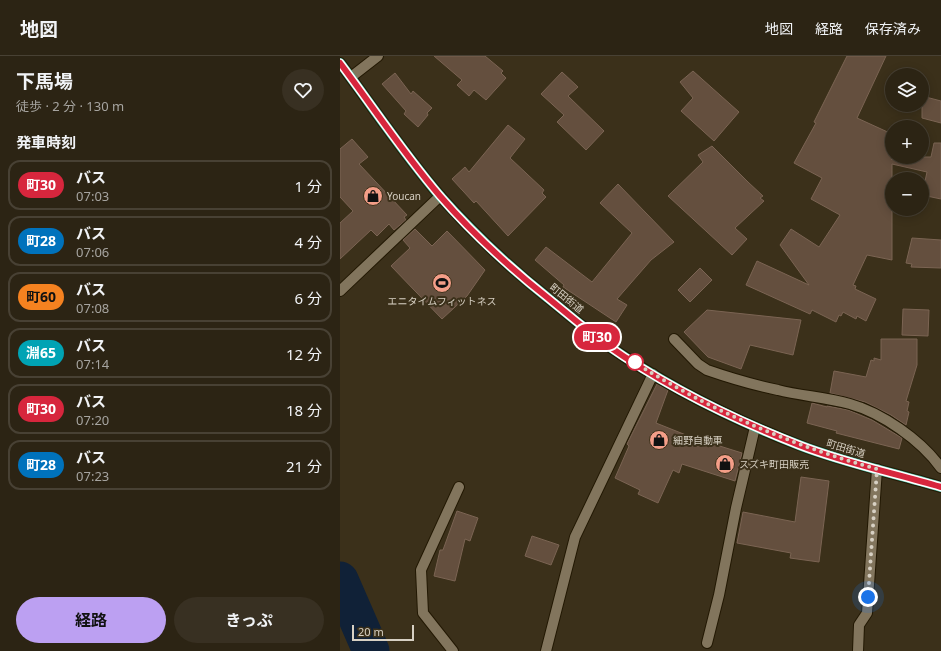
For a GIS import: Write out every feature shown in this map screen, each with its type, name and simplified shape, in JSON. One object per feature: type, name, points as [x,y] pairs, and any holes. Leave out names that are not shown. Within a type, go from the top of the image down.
[{"type":"main road","name":"町田街道","points":[[340,63],[394,138],[440,196],[481,239],[519,274],[608,346],[653,374],[706,403],[755,427],[833,457],[941,487]]},
{"type":"street","points":[[351,77],[378,56]]},
{"type":"street","points":[[340,291],[440,196]]},
{"type":"street","points":[[674,339],[698,364],[707,370],[777,390],[850,404],[885,419],[919,444],[941,468]]},
{"type":"street","points":[[546,651],[575,537],[653,374]]},
{"type":"street","points":[[707,643],[719,595],[736,508],[755,427]]},
{"type":"street","points":[[858,651],[859,625],[867,613],[877,469]]},
{"type":"street","points":[[453,651],[423,613],[421,570],[460,487]]},
{"type":"building","points":[[434,56],[485,56],[503,71],[501,73],[506,78],[486,100],[474,90],[469,96],[457,85],[462,80]]},
{"type":"building","points":[[847,56],[886,56],[857,118],[885,131],[885,164],[892,164],[892,172],[885,172],[885,216],[892,216],[892,260],[867,255],[853,285],[856,286],[855,289],[876,299],[866,321],[857,316],[856,319],[843,312],[841,316],[839,315],[836,322],[812,310],[810,314],[746,285],[757,261],[809,285],[780,245],[791,229],[819,247],[840,215],[811,199],[822,178],[794,163],[816,123],[814,122]]},
{"type":"building","points":[[693,71],[739,112],[714,141],[681,111],[693,98],[680,82]]},
{"type":"building","points":[[562,72],[578,87],[568,96],[604,131],[586,150],[557,122],[564,115],[541,94]]},
{"type":"building","points":[[395,73],[411,94],[413,91],[432,108],[418,127],[404,114],[406,111],[382,84]]},
{"type":"building","points":[[929,98],[941,101],[941,123],[922,118],[922,112],[929,112]]},
{"type":"building","points":[[508,125],[525,139],[510,158],[544,190],[542,193],[546,197],[508,236],[476,201],[474,203],[452,179],[465,167],[469,172]]},
{"type":"building","points":[[352,139],[368,157],[359,164],[407,215],[404,217],[406,220],[394,230],[389,224],[377,236],[371,230],[340,259],[340,223],[353,211],[340,197],[340,149]]},
{"type":"building","points":[[934,143],[941,143],[941,199],[929,196],[929,172],[892,164],[929,164],[929,157],[931,157]]},
{"type":"building","points":[[712,146],[763,196],[760,198],[764,201],[735,228],[747,239],[732,255],[668,196],[703,162],[698,155]]},
{"type":"building","points":[[618,184],[674,242],[651,260],[617,299],[627,305],[616,322],[563,287],[564,285],[535,260],[546,247],[592,282],[632,233],[600,203]]},
{"type":"building","name":"エニタイムフィットネス","points":[[415,229],[432,246],[447,231],[485,270],[467,296],[442,319],[391,266],[410,248],[403,240]]},
{"type":"building","points":[[912,238],[941,240],[941,268],[911,267],[912,264],[906,263]]},
{"type":"building","points":[[700,268],[712,280],[690,302],[678,290]]},
{"type":"building","points":[[903,309],[929,310],[928,336],[902,335]]},
{"type":"building","points":[[707,310],[801,320],[793,355],[750,345],[741,369],[708,357],[684,332]]},
{"type":"building","points":[[881,339],[917,339],[917,365],[906,401],[909,402],[907,411],[909,412],[906,425],[891,415],[865,402],[830,393],[834,371],[866,377],[871,360],[874,361],[874,358],[881,360]]},
{"type":"building","points":[[657,384],[668,390],[656,423],[691,437],[742,453],[735,481],[682,464],[679,473],[673,470],[658,503],[638,494],[640,490],[615,478],[629,446],[627,444]]},
{"type":"building","points":[[812,403],[848,410],[872,420],[902,438],[899,449],[836,433],[837,431],[807,423]]},
{"type":"building","points":[[801,477],[829,481],[819,562],[790,558],[791,553],[737,543],[743,512],[795,522]]},
{"type":"building","points":[[457,511],[478,518],[470,541],[465,539],[455,581],[434,576],[440,550],[443,550]]},
{"type":"building","points":[[532,536],[559,545],[551,565],[525,556]]},
{"type":"waterway","points":[[340,580],[371,651]]},
{"type":"bus line","name":"町30","points":[[340,63],[394,138],[440,196],[461,219],[519,274],[608,346],[658,377],[729,415],[755,427],[833,457],[941,487]]},
{"type":"place","name":"Youcan","points":[[373,196]]},
{"type":"place","name":"エニタイムフィットネス","points":[[442,283]]},
{"type":"place","name":"細野自動車","points":[[659,440]]},
{"type":"place","name":"スズキ町田販売","points":[[725,464]]},
{"type":"route","points":[[635,362],[631,360],[658,377],[706,403],[755,427],[833,457],[877,469],[868,597]]}]
